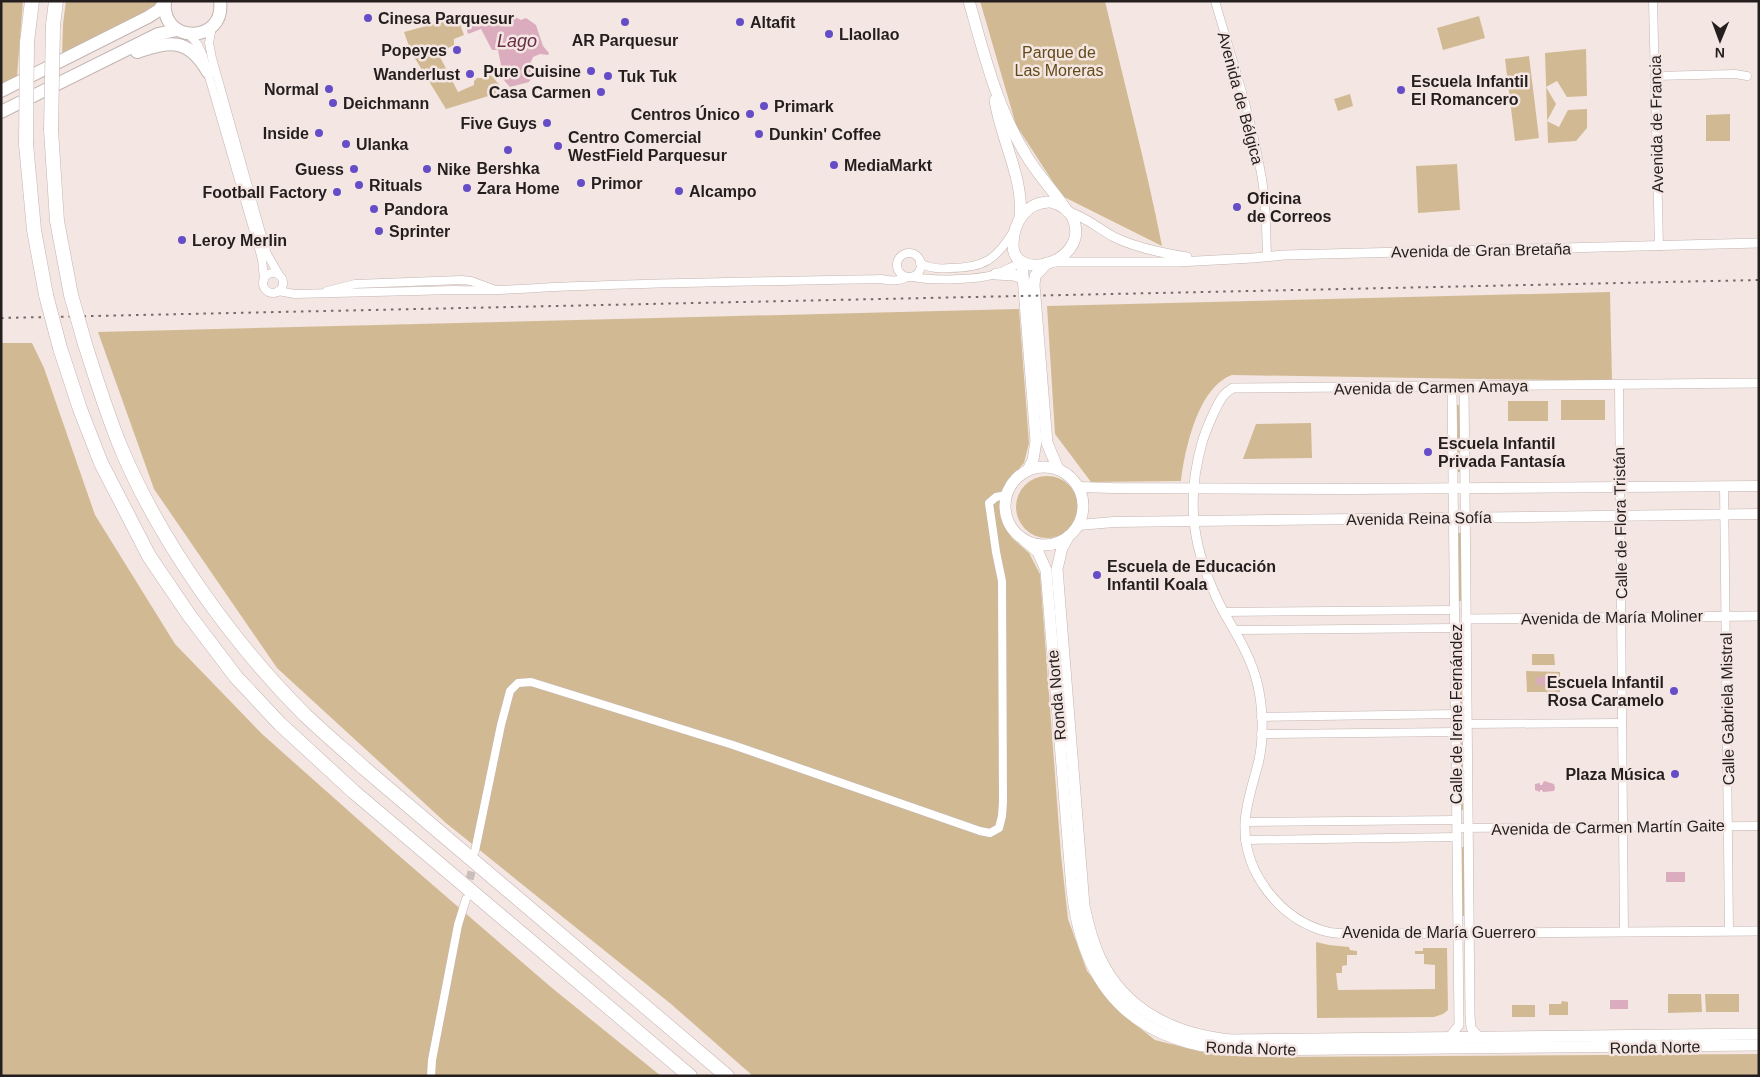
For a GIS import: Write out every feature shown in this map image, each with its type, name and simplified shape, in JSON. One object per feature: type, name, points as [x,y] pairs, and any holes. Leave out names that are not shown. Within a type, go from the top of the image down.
[{"type":"highway","points":[[32,1],[27,42],[26,144],[34,230],[46,295],[60,348],[80,409],[101,463],[149,556],[189,615],[236,677],[280,724],[354,792],[690,1076]]},
{"type":"highway","points":[[56,1],[50,130],[57,221],[71,295],[103,401],[122,450],[170,542],[208,599],[255,660],[305,715],[364,768],[727,1076]]},
{"type":"highway","points":[[165,2],[168,18],[183,32]]},
{"type":"highway","points":[[1,91],[148,17],[156,12],[165,2]]},
{"type":"highway","points":[[1,112],[158,34],[202,32],[212,27],[223,4]]},
{"type":"highway","points":[[101,62],[157,45],[173,44],[193,53],[208,72]]},
{"type":"main road","name":"Avenida de Gran Bretaña","points":[[969,1],[993,86],[1014,134],[1027,158],[1067,210]]},
{"type":"main road","name":"Avenida de Gran Bretaña","points":[[993,86],[997,115],[1021,201],[1017,223]]},
{"type":"main road","points":[[1050,263],[1030,265],[1022,262],[1016,256],[1013,247],[1017,223],[1028,209],[1041,203],[1051,202],[1067,210],[1075,226],[1075,238],[1066,253],[1050,263],[1035,276],[1034,285],[1047,443],[1058,469]]},
{"type":"main road","points":[[1022,262],[1036,441],[1033,460],[1028,470]]},
{"type":"main road","points":[[996,274],[1014,275],[1023,278]]},
{"type":"main road","points":[[1006,495],[1014,480],[1028,470],[1038,467],[1058,469],[1073,479],[1079,487]]},
{"type":"main road","name":"Avenida Reina Sofía","points":[[1079,487],[1194,489],[1759,486]]},
{"type":"main road","name":"Ronda Norte","points":[[1079,487],[1084,506],[1082,516],[1062,548],[1057,569],[1084,906],[1095,947],[1103,964],[1114,980],[1138,1006],[1175,1028],[1202,1036],[1247,1040],[1759,1034]]},
{"type":"main road","name":"Ronda Norte","points":[[1006,495],[1004,508],[1007,521],[1014,532],[1038,552],[1046,570],[1072,889],[1077,928],[1086,952],[1102,982],[1121,1005],[1146,1025],[1184,1043],[1205,1048],[1234,1050],[1759,1046]]},
{"type":"main road","name":"Avenida Reina Sofía","points":[[1078,525],[1114,522],[1454,518],[1465,516],[1759,514]]},
{"type":"main road","name":"Ronda Norte","points":[[1024,540],[1047,546],[1058,543],[1068,537]]},
{"type":"street","name":"Avenida de Bélgica","points":[[1215,1],[1259,160],[1264,200],[1267,256]]},
{"type":"street","name":"Avenida de Francia","points":[[1653,1],[1658,246]]},
{"type":"street","points":[[212,27],[210,43],[212,58],[267,254],[281,278],[282,284],[278,291]]},
{"type":"street","points":[[183,32],[202,52],[262,262],[264,288],[268,292],[278,291],[294,294],[455,290],[480,292],[495,289],[580,286],[881,278],[892,281],[902,280],[919,271],[920,263],[918,258],[914,255],[906,254],[900,258],[897,266],[889,275],[881,278]]},
{"type":"street","points":[[1655,76],[1734,74],[1747,76]]},
{"type":"street","name":"Avenida de Gran Bretaña","points":[[1067,210],[1080,215],[1111,235],[1129,243],[1170,254],[1204,260]]},
{"type":"street","points":[[920,263],[938,269],[966,268],[980,265],[990,260],[1000,251],[1017,223]]},
{"type":"street","name":"Avenida de Gran Bretaña","points":[[1050,263],[1759,243]]},
{"type":"street","points":[[897,266],[900,273],[910,277],[971,278],[996,274],[1022,262]]},
{"type":"street","points":[[264,279],[270,274],[279,275]]},
{"type":"street","name":"Avenida de Carmen Amaya","points":[[1193,507],[1196,463],[1206,430],[1224,395],[1233,388],[1759,383]]},
{"type":"street","name":"Calle de Flora Tristán","points":[[1619,385],[1624,932]]},
{"type":"street","name":"Calle de Irene Fernández","points":[[1449,1038],[1459,1025],[1452,387]]},
{"type":"street","name":"Calle de Irene Fernández","points":[[1464,387],[1466,724],[1471,1028],[1479,1037]]},
{"type":"street","name":"Calle Gabriela Mistral","points":[[1724,486],[1729,931]]},
{"type":"street","points":[[476,851],[501,725],[510,691],[518,684],[531,682],[733,745],[980,831],[990,833],[999,828],[1004,794],[1002,581],[989,503],[996,497],[1006,495]]},
{"type":"street","name":"Avenida de María Guerrero","points":[[1193,507],[1198,550],[1204,570],[1224,612],[1242,643],[1256,682],[1262,734],[1259,760],[1245,822],[1245,840],[1256,873],[1269,894],[1290,913],[1328,932],[1354,934],[1759,931]]},
{"type":"street","points":[[1224,612],[1455,610]]},
{"type":"street","points":[[1351,612],[1351,629]]},
{"type":"street","name":"Avenida de María Moliner","points":[[1466,619],[1759,616]]},
{"type":"street","points":[[1235,630],[1455,628]]},
{"type":"street","points":[[1261,717],[1456,714]]},
{"type":"street","points":[[1466,724],[1622,723]]},
{"type":"street","points":[[1262,734],[1456,732]]},
{"type":"street","name":"Avenida de Carmen Martín Gaite","points":[[1245,822],[1456,829]]},
{"type":"street","name":"Avenida de Carmen Martín Gaite","points":[[1245,840],[1468,828],[1759,826]]},
{"type":"street","points":[[431,1076],[432,1060],[455,943],[466,899]]},
{"type":"green space","points":[[1,1],[23,1],[17,76],[1,84]]},
{"type":"green space","points":[[66,1],[159,1],[145,14],[62,56]]},
{"type":"green space","name":"Parque de Las Moreras","points":[[980,1],[1105,1],[1162,246],[1062,196],[1016,125]]},
{"type":"green space","points":[[1479,16],[1485,38],[1443,50],[1437,28]]},
{"type":"green space","points":[[452,19],[453,25],[460,24],[464,35],[454,39],[454,45],[438,53],[458,92],[474,85],[474,81],[477,78],[482,78],[489,73],[504,90],[446,109],[411,52],[404,32]]},
{"type":"green space","points":[[1586,49],[1587,96],[1567,97],[1557,81],[1546,87],[1545,53]]},
{"type":"green space","points":[[1529,56],[1539,138],[1515,141],[1505,59]]},
{"type":"green space","points":[[1546,87],[1556,104],[1547,121]]},
{"type":"green space","points":[[1350,94],[1353,106],[1338,111],[1334,99]]},
{"type":"green space","points":[[1587,109],[1587,128],[1576,141],[1548,143],[1547,121],[1559,127],[1568,110]]},
{"type":"green space","points":[[1730,114],[1730,141],[1706,141],[1706,115]]},
{"type":"green space","points":[[1457,164],[1460,210],[1418,213],[1416,166]]},
{"type":"green space","points":[[1610,292],[1612,381],[1232,375],[1220,382],[1210,392],[1202,405],[1190,437],[1181,481],[1091,482],[1055,434],[1047,306]]},
{"type":"green space","points":[[1019,309],[1029,443],[1024,463],[1007,482],[999,505],[1005,528],[1012,538],[1029,553],[1040,574],[1061,855],[1068,919],[1087,971],[1121,1013],[1155,1040],[1214,1055],[1259,1057],[1759,1054],[1759,1076],[753,1076],[671,1004],[446,823],[277,668],[154,489],[98,332]]},
{"type":"green space","points":[[1,343],[32,343],[44,368],[95,515],[175,644],[262,734],[397,854],[552,988],[661,1076],[1,1076]]},
{"type":"green space","points":[[1561,400],[1605,400],[1605,420],[1561,420]]},
{"type":"green space","points":[[1508,401],[1548,401],[1548,421],[1508,421]]},
{"type":"green space","points":[[1457,405],[1460,405],[1461,472],[1458,472]]},
{"type":"green space","points":[[1311,423],[1312,458],[1243,459],[1256,424]]},
{"type":"green space","points":[[1047,476],[1064,481],[1069,485],[1073,490],[1078,507],[1073,524],[1069,529],[1064,533],[1047,538],[1030,533],[1025,529],[1021,524],[1016,507],[1021,490],[1025,485],[1030,481]]},
{"type":"green space","points":[[1458,533],[1461,533],[1462,601],[1458,601]]},
{"type":"green space","points":[[1459,637],[1463,637],[1463,705],[1459,705]]},
{"type":"green space","points":[[1532,654],[1554,654],[1555,665],[1532,665]]},
{"type":"green space","points":[[1526,671],[1560,672],[1560,692],[1527,692]]},
{"type":"green space","points":[[1459,742],[1463,742],[1464,810],[1461,810]]},
{"type":"green space","points":[[1461,847],[1464,847],[1465,916],[1462,916]]},
{"type":"green space","points":[[1316,942],[1349,947],[1350,950],[1357,951],[1357,955],[1347,955],[1347,965],[1342,966],[1342,973],[1336,973],[1338,990],[1435,989],[1435,965],[1424,964],[1424,954],[1415,954],[1415,951],[1423,951],[1423,948],[1447,948],[1448,1010],[1434,1017],[1317,1018]]},
{"type":"green space","points":[[1668,994],[1701,994],[1702,1012],[1668,1013]]},
{"type":"green space","points":[[1705,994],[1739,994],[1739,1012],[1706,1012]]},
{"type":"green space","points":[[1562,1001],[1568,1002],[1568,1015],[1549,1015],[1549,1004],[1561,1004]]},
{"type":"green space","points":[[1512,1005],[1535,1005],[1535,1017],[1512,1017]]},
{"type":"water","name":"Lago","points":[[489,16],[492,21],[513,16],[521,20],[526,18],[536,25],[543,46],[549,53],[548,55],[540,54],[533,57],[529,67],[537,66],[529,82],[510,87],[495,70],[501,65],[498,50],[492,50],[481,29],[468,34],[465,22]]},
{"type":"water","points":[[1539,676],[1557,676],[1557,686],[1541,686],[1541,682],[1539,682],[1539,686],[1537,685],[1535,681],[1537,678],[1541,678]]},
{"type":"water","points":[[1544,781],[1554,784],[1554,791],[1543,792],[1540,790],[1540,792],[1535,790],[1535,784],[1540,783],[1542,785]]},
{"type":"water","points":[[1666,872],[1685,872],[1685,882],[1666,882]]},
{"type":"water","points":[[1610,1000],[1628,1000],[1628,1009],[1610,1009]]},
{"type":"tunnel","points":[[467,891],[474,861]]},
{"type":"railway","points":[[1,318],[1759,280]]},
{"type":"place","name":"Cinesa Parquesur","points":[[368,18]]},
{"type":"place","name":"AR Parquesur","points":[[625,22]]},
{"type":"place","name":"Altafit","points":[[740,22]]},
{"type":"place","name":"Llaollao","points":[[829,34]]},
{"type":"place","name":"Popeyes","points":[[457,50]]},
{"type":"place","name":"Pure Cuisine","points":[[591,71]]},
{"type":"place","name":"Wanderlust","points":[[470,74]]},
{"type":"place","name":"Tuk Tuk","points":[[608,76]]},
{"type":"place","name":"Normal","points":[[329,89]]},
{"type":"place","name":"Escuela Infantil El Romancero","points":[[1401,90]]},
{"type":"place","name":"Casa Carmen","points":[[601,92]]},
{"type":"place","name":"Deichmann","points":[[333,103]]},
{"type":"place","name":"Primark","points":[[764,106]]},
{"type":"place","name":"Centros Único","points":[[750,114]]},
{"type":"place","name":"Five Guys","points":[[547,123]]},
{"type":"place","name":"Inside","points":[[319,133]]},
{"type":"place","name":"Dunkin' Coffee","points":[[759,134]]},
{"type":"place","name":"Ulanka","points":[[346,144]]},
{"type":"place","name":"Centro Comercial WestField Parquesur","points":[[558,146]]},
{"type":"place","name":"Bershka","points":[[508,150]]},
{"type":"place","name":"MediaMarkt","points":[[834,165]]},
{"type":"place","name":"Guess","points":[[354,169]]},
{"type":"place","name":"Nike","points":[[427,169]]},
{"type":"place","name":"Primor","points":[[581,183]]},
{"type":"place","name":"Rituals","points":[[359,185]]},
{"type":"place","name":"Zara Home","points":[[467,188]]},
{"type":"place","name":"Alcampo","points":[[679,191]]},
{"type":"place","name":"Football Factory","points":[[337,192]]},
{"type":"place","name":"Oficina de Correos","points":[[1237,207]]},
{"type":"place","name":"Pandora","points":[[374,209]]},
{"type":"place","name":"Sprinter","points":[[379,231]]},
{"type":"place","name":"Leroy Merlin","points":[[182,240]]},
{"type":"place","name":"Escuela Infantil Privada Fantasía","points":[[1428,452]]},
{"type":"place","name":"Escuela de Educación Infantil Koala","points":[[1097,575]]},
{"type":"place","name":"Escuela Infantil Rosa Caramelo","points":[[1674,691]]},
{"type":"place","name":"Plaza Música","points":[[1675,774]]}]
